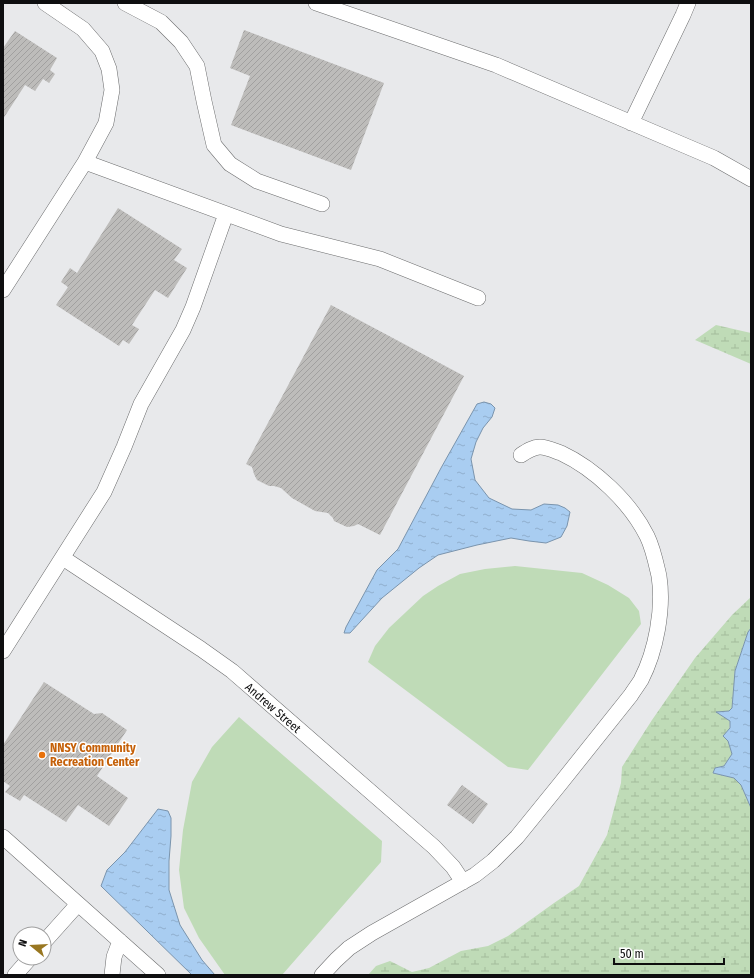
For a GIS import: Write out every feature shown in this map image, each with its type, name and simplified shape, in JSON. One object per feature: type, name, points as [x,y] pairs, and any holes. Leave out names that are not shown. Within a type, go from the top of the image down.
[{"type":"street","points":[[3,290],[85,162],[106,123],[112,90],[109,69],[102,51],[82,29],[45,3]]},
{"type":"street","points":[[125,3],[161,22],[181,42],[197,66],[214,145],[230,164],[257,181],[322,204]]},
{"type":"street","points":[[316,3],[496,65],[714,158],[751,179]]},
{"type":"street","points":[[631,122],[688,3]]},
{"type":"street","points":[[85,162],[282,234],[380,259],[478,298]]},
{"type":"street","points":[[3,651],[104,492],[141,404],[183,330],[193,307],[226,214]]},
{"type":"street","points":[[322,975],[349,948],[372,933],[475,875],[493,861],[517,837],[565,778],[630,695],[640,680],[647,665],[654,645],[658,626],[660,602],[659,578],[647,536],[635,516],[606,483],[573,459],[541,447],[531,448],[521,455]]},
{"type":"street","name":"Andrew Street","points":[[63,558],[202,649],[232,672],[434,847],[453,867],[463,882]]},
{"type":"street","points":[[3,837],[158,975]]},
{"type":"street","points":[[52,933],[78,904]]},
{"type":"street","points":[[112,975],[114,957],[120,941]]},
{"type":"street","points":[[15,975],[23,966]]},
{"type":"green space","points":[[716,325],[751,333],[751,364],[695,340]]},
{"type":"green space","points":[[515,566],[582,573],[608,585],[629,598],[639,611],[641,624],[528,770],[508,767],[368,662],[375,646],[389,628],[423,596],[438,586],[460,574],[485,569]]},
{"type":"green space","points":[[751,597],[751,628],[748,632],[735,671],[732,708],[729,711],[717,712],[730,721],[728,741],[732,754],[724,766],[715,768],[713,773],[734,778],[741,785],[751,808],[751,975],[368,975],[376,966],[390,961],[412,972],[429,968],[461,951],[488,946],[508,936],[579,886],[607,835],[621,783],[622,767],[652,720],[695,658],[732,615]]},
{"type":"green space","points":[[239,717],[382,841],[381,862],[282,975],[225,975],[199,938],[184,908],[179,870],[183,830],[192,782],[212,747]]},
{"type":"water","points":[[484,402],[491,404],[495,408],[492,417],[483,428],[476,442],[471,459],[475,480],[489,498],[512,509],[531,510],[544,504],[558,505],[565,508],[570,512],[567,526],[561,537],[546,543],[511,538],[438,555],[419,568],[382,598],[350,633],[344,633],[377,570],[398,549],[477,404]]},
{"type":"water","points":[[751,628],[751,808],[741,785],[734,778],[713,773],[715,768],[724,766],[732,754],[728,741],[723,736],[730,728],[730,721],[716,712],[729,711],[732,708],[735,671],[748,632]]},
{"type":"water","points":[[158,809],[168,811],[171,818],[169,890],[180,925],[202,960],[215,975],[192,975],[101,886],[107,870],[125,852]]},
{"type":"building","points":[[244,30],[384,83],[351,170],[231,125],[250,76],[230,68]]},
{"type":"building","points":[[15,31],[57,58],[50,70],[55,74],[49,83],[43,79],[35,91],[25,85],[3,119],[3,48]]},
{"type":"building","points":[[118,208],[182,249],[174,260],[187,268],[168,298],[155,290],[132,325],[139,329],[129,344],[123,340],[119,346],[56,305],[68,287],[61,282],[70,268],[77,273]]},
{"type":"building","points":[[331,305],[464,376],[380,535],[358,524],[347,527],[334,521],[328,513],[315,511],[292,498],[281,488],[269,486],[257,480],[252,467],[246,464]]},
{"type":"building","points":[[44,682],[94,714],[102,713],[127,730],[97,776],[128,798],[109,826],[78,805],[66,822],[24,795],[20,801],[5,792],[10,786],[3,781],[3,745]]},
{"type":"building","points":[[462,785],[488,804],[473,824],[447,805]]},
{"type":"place","name":"NNSY Community Recreation Center","points":[[42,755]]}]
